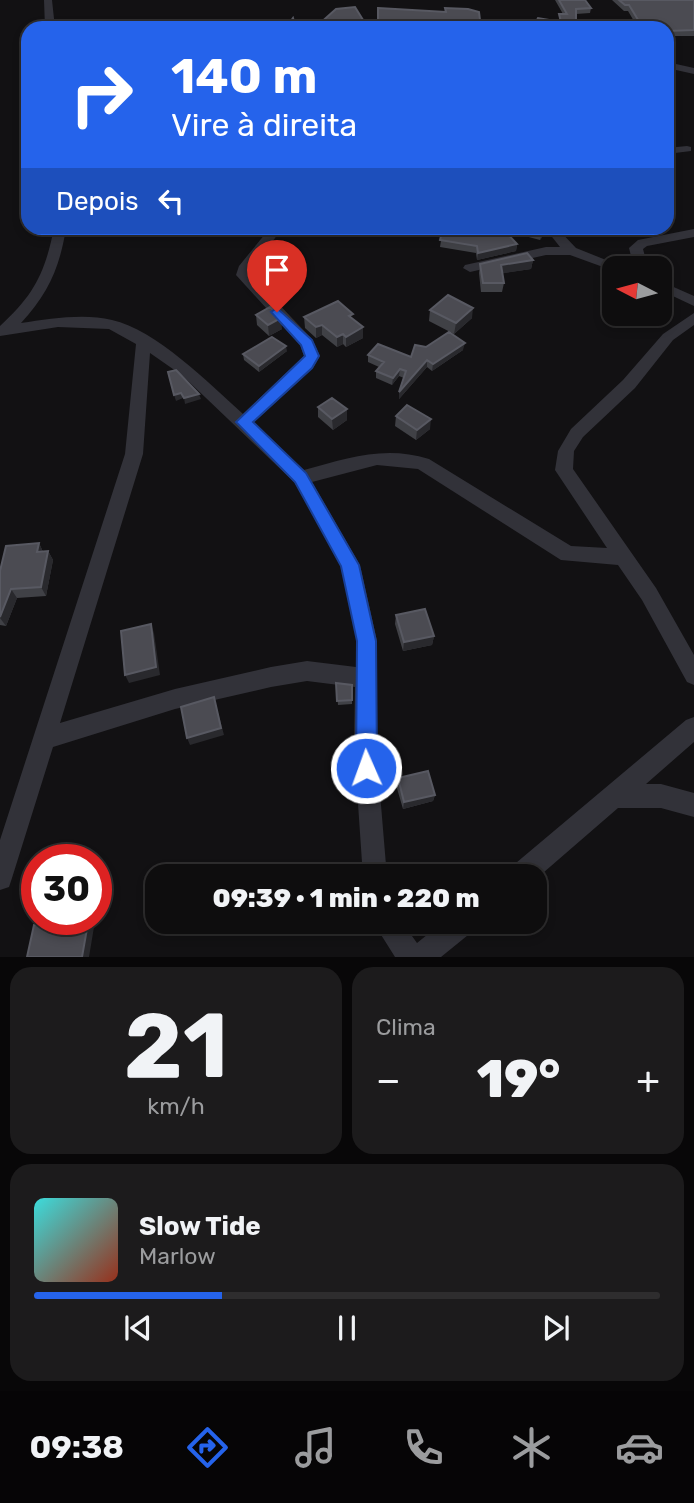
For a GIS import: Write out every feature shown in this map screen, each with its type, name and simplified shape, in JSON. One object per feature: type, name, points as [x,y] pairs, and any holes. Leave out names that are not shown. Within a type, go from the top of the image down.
[{"type":"street","points":[[48,0],[50,21]]},
{"type":"street","points":[[674,67],[694,71]]},
{"type":"street","points":[[674,150],[687,149]]},
{"type":"street","points":[[638,256],[636,248],[643,243],[694,233]]},
{"type":"street","points":[[2,332],[40,296],[54,262],[59,235]]},
{"type":"street","points":[[244,422],[307,364],[312,356],[307,344],[243,275],[244,269],[271,235]]},
{"type":"street","points":[[557,235],[571,251]]},
{"type":"street","points":[[470,268],[547,251],[571,251],[602,262]]},
{"type":"street","points":[[672,291],[694,302]]},
{"type":"street","points":[[694,318],[668,337],[629,384],[577,433],[566,451],[564,470],[649,594],[694,674]]},
{"type":"street","points":[[2,332],[58,322],[110,324],[144,341],[188,372],[301,478],[350,565],[367,641],[365,745],[374,864]]},
{"type":"street","points":[[1,873],[134,454],[144,341]]},
{"type":"street","points":[[301,478],[385,456],[406,458],[424,464],[568,554],[578,557],[624,557]]},
{"type":"street","points":[[43,739],[175,699],[271,677],[307,671],[368,678]]},
{"type":"street","points":[[534,864],[694,728]]},
{"type":"street","points":[[615,796],[661,796],[694,805]]},
{"type":"street","points":[[395,934],[411,957]]},
{"type":"street","points":[[420,957],[449,934]]},
{"type":"building","points":[[559,0],[585,0],[591,8],[576,9],[576,21],[561,21],[559,14],[567,14]]},
{"type":"building","points":[[619,0],[694,0],[694,30],[674,31],[674,21],[639,21],[629,5]]},
{"type":"building","points":[[355,7],[364,21],[323,21],[336,9]]},
{"type":"building","points":[[378,8],[446,12],[445,8],[479,12],[480,21],[378,21]]},
{"type":"building","points":[[441,235],[509,235],[517,244],[478,253],[477,246],[440,240]]},
{"type":"building","points":[[527,253],[533,260],[501,265],[504,283],[483,283],[480,264]]},
{"type":"building","points":[[448,295],[473,308],[456,323],[430,310]]},
{"type":"building","points":[[338,301],[353,314],[349,316],[363,327],[346,337],[343,334],[337,337],[322,325],[316,327],[304,317]]},
{"type":"building","points":[[270,307],[281,318],[268,325],[256,315]]},
{"type":"building","points":[[449,332],[465,343],[433,364],[427,360],[399,392],[406,371],[400,369],[393,378],[376,371],[384,362],[368,355],[378,344],[411,357],[415,345],[426,347]]},
{"type":"building","points":[[272,337],[286,346],[259,366],[243,354]]},
{"type":"building","points":[[176,370],[199,394],[184,398],[181,393],[174,395],[168,372]]},
{"type":"building","points":[[332,398],[347,409],[332,419],[318,407]]},
{"type":"building","points":[[407,405],[431,419],[417,430],[396,416]]},
{"type":"building","points":[[39,543],[37,552],[48,551],[41,587],[11,589],[0,617],[0,571],[6,546]]},
{"type":"building","points":[[425,609],[434,636],[404,642],[396,615]]},
{"type":"building","points":[[151,624],[156,667],[125,675],[121,631]]},
{"type":"building","points":[[336,683],[352,685],[352,700],[337,701]]},
{"type":"building","points":[[214,697],[221,728],[187,738],[181,707]]},
{"type":"building","points":[[428,771],[435,795],[404,802],[398,778]]},
{"type":"building","points":[[32,935],[86,935],[82,957],[27,957]]},
{"type":"route","points":[[277,312],[307,344],[312,356],[307,364],[244,422],[301,478],[350,565],[367,641],[366,768]]}]
